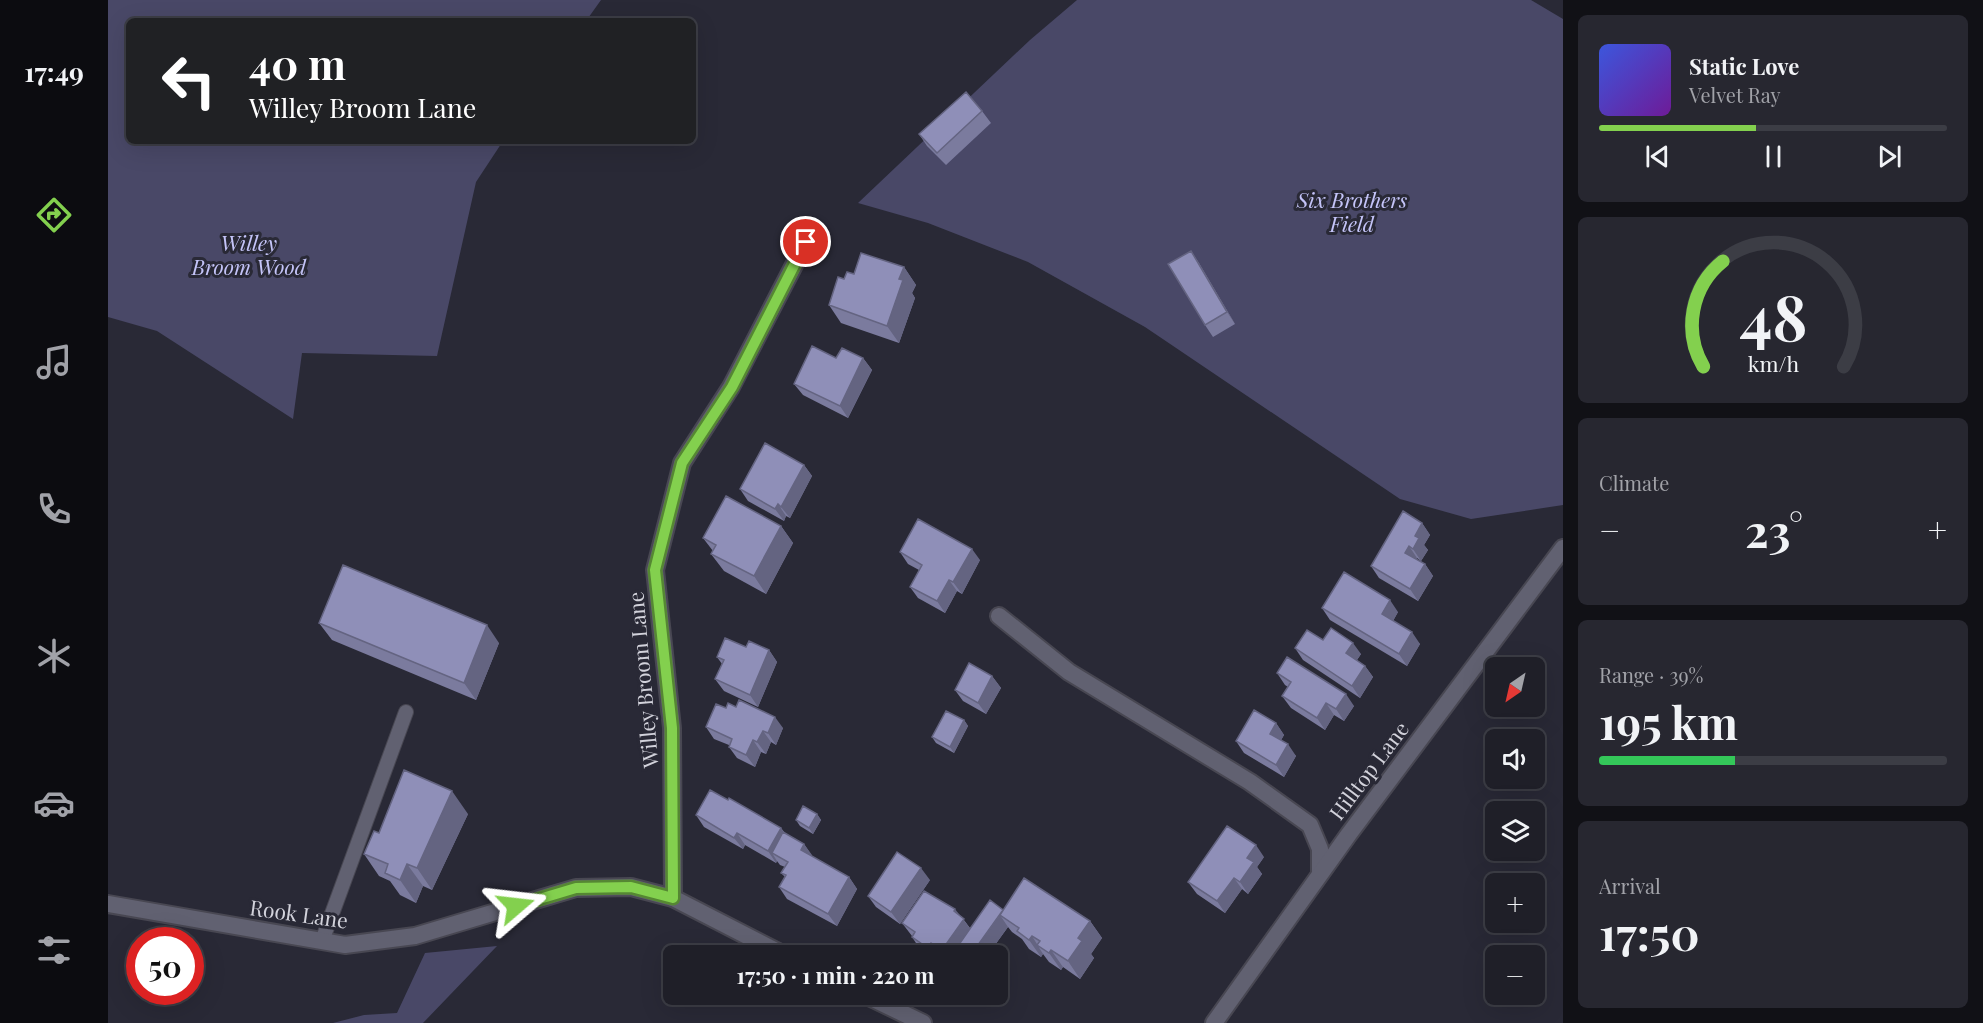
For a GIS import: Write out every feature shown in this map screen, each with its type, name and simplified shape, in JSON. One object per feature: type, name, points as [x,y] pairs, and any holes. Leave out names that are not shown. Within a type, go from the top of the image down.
[{"type":"street","name":"Willey Broom Lane","points":[[673,898],[672,728],[655,570],[682,463],[732,387],[806,242]]},
{"type":"street","name":"Hilltop Lane","points":[[1214,1023],[1320,873],[1563,548]]},
{"type":"street","points":[[999,616],[1069,672],[1241,776],[1311,825],[1320,849],[1320,873]]},
{"type":"street","name":"Rook Lane","points":[[108,904],[345,945],[415,936],[576,888],[631,887],[673,898],[765,945]]},
{"type":"street","points":[[886,1005],[923,1023]]},
{"type":"lane","points":[[322,941],[406,712]]},
{"type":"green space","name":"Willey Broom Wood","points":[[108,0],[601,0],[588,18],[126,18],[126,144],[501,144],[476,182],[437,356],[302,353],[293,419],[157,331],[108,317]]},
{"type":"green space","name":"Six Brothers Field","points":[[1077,0],[1531,0],[1563,19],[1563,505],[1471,519],[1400,499],[1145,327],[1028,262],[928,223],[858,203],[1030,40]]},
{"type":"green space","points":[[497,946],[423,1023],[333,1023],[364,1015],[397,1013],[425,953]]},
{"type":"building","points":[[966,92],[982,111],[937,153],[919,134]]},
{"type":"building","points":[[1191,251],[1227,312],[1205,325],[1168,264]]},
{"type":"building","points":[[861,253],[904,267],[899,279],[903,280],[887,326],[829,305],[838,277],[844,279],[847,272],[854,274]]},
{"type":"building","points":[[812,346],[836,358],[842,348],[863,358],[840,406],[794,384]]},
{"type":"building","points":[[765,443],[804,465],[781,507],[778,504],[775,509],[740,489]]},
{"type":"building","points":[[726,496],[781,526],[754,576],[711,554],[716,545],[703,538]]},
{"type":"building","points":[[1403,511],[1422,523],[1415,536],[1419,538],[1413,549],[1409,546],[1405,553],[1425,564],[1410,589],[1371,566]]},
{"type":"building","points":[[918,519],[972,549],[953,582],[949,580],[937,601],[910,587],[922,565],[900,552]]},
{"type":"building","points":[[343,565],[487,625],[464,683],[319,623]]},
{"type":"building","points":[[1344,572],[1390,600],[1382,614],[1412,632],[1399,654],[1322,608]]},
{"type":"building","points":[[1331,628],[1353,643],[1346,653],[1365,666],[1352,686],[1295,648],[1307,630],[1323,640]]},
{"type":"building","points":[[725,638],[746,647],[749,641],[769,650],[750,695],[715,679],[724,660],[717,657]]},
{"type":"building","points":[[1287,657],[1346,694],[1336,709],[1326,703],[1317,718],[1282,696],[1291,682],[1277,673]]},
{"type":"building","points":[[969,663],[992,676],[978,703],[955,690]]},
{"type":"building","points":[[739,700],[775,717],[768,733],[763,731],[757,742],[753,740],[746,755],[729,747],[732,739],[706,727],[716,704],[726,708],[728,703],[736,707]]},
{"type":"building","points":[[1254,710],[1276,723],[1270,734],[1288,744],[1276,765],[1236,741]]},
{"type":"building","points":[[946,711],[964,720],[950,747],[932,737]]},
{"type":"building","points":[[404,770],[452,791],[417,868],[407,864],[400,880],[385,873],[388,864],[364,854],[374,831],[379,833]]},
{"type":"building","points":[[710,790],[728,800],[729,798],[781,828],[768,851],[737,833],[734,838],[696,815]]},
{"type":"building","points":[[803,806],[817,814],[809,828],[796,820]]},
{"type":"building","points":[[1227,826],[1256,845],[1247,858],[1254,862],[1240,882],[1234,878],[1217,901],[1188,882]]},
{"type":"building","points":[[783,832],[804,844],[801,850],[849,877],[828,914],[779,887],[786,875],[781,873],[788,862],[772,853]]},
{"type":"building","points":[[897,852],[921,868],[891,912],[868,896]]},
{"type":"building","points":[[1024,878],[1090,921],[1078,938],[1082,941],[1068,961],[1051,950],[1049,953],[1037,945],[1040,941],[1032,936],[1029,940],[1017,931],[1019,928],[1000,915]]},
{"type":"building","points":[[924,891],[955,909],[954,911],[964,919],[946,945],[931,943],[924,945],[912,937],[915,932],[902,923]]},
{"type":"building","points":[[990,900],[1003,910],[978,945],[960,943]]},
{"type":"route","points":[[516,906],[576,888],[631,887],[673,898],[672,728],[655,570],[682,463],[732,387],[806,242]]}]
